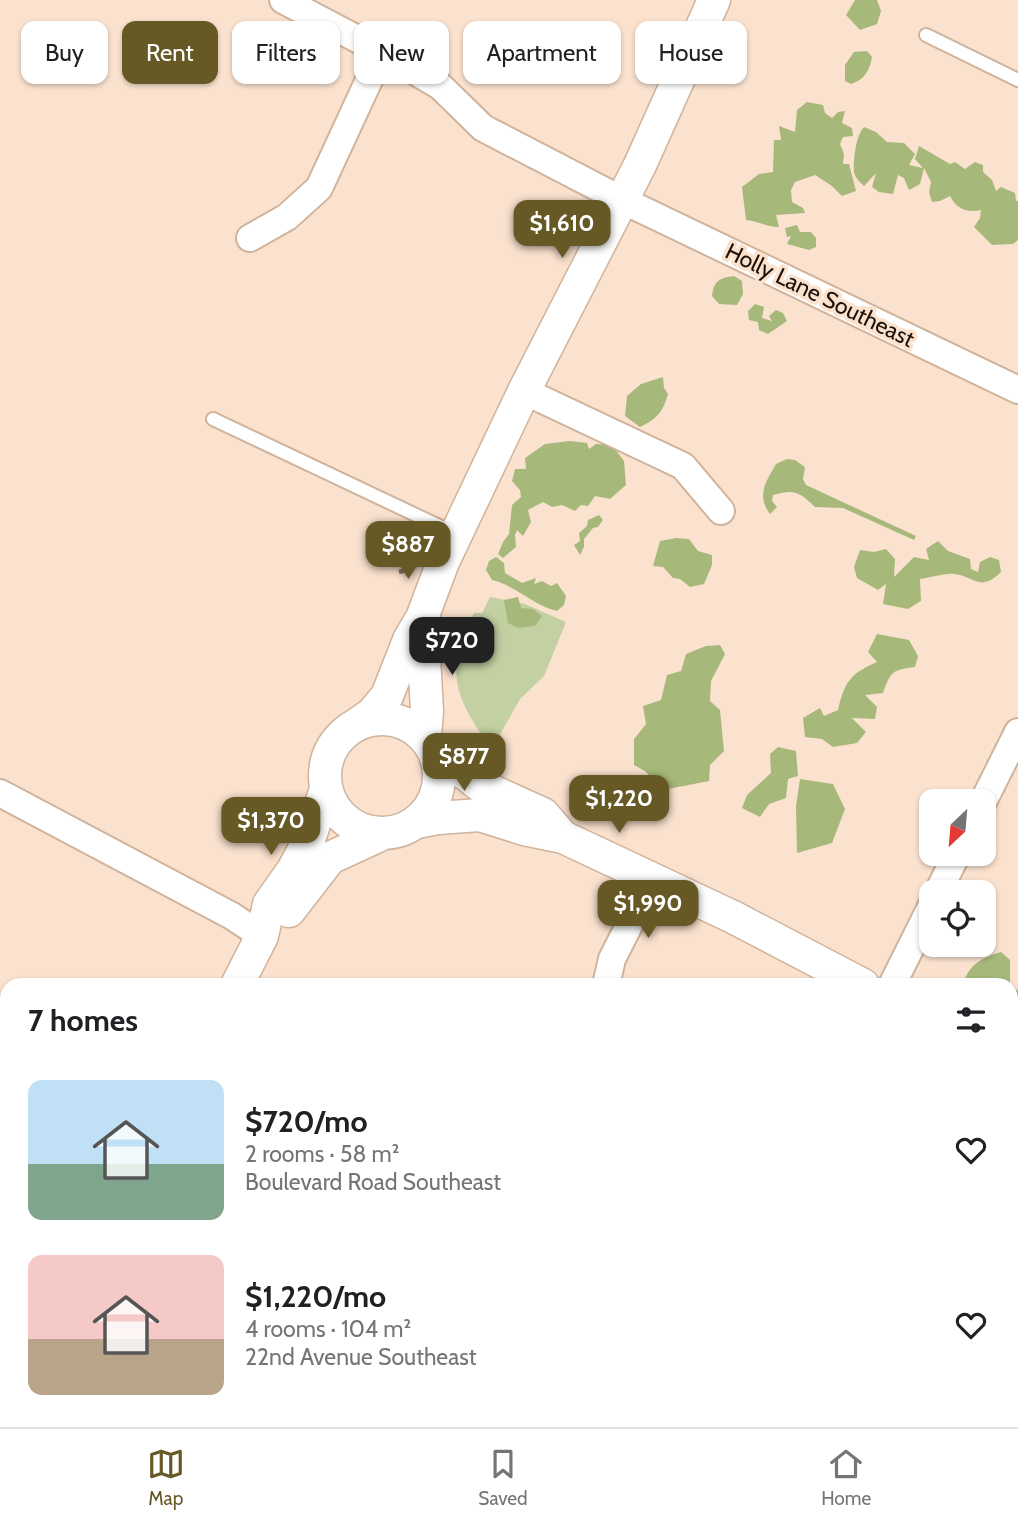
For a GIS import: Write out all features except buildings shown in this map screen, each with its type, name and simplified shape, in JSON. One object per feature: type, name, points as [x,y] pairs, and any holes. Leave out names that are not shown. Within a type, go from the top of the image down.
[{"type":"street","name":"Holly Lane Southeast","points":[[283,0],[354,37]]},
{"type":"street","points":[[382,834],[363,830],[346,821],[334,807],[326,789],[325,771],[330,752],[340,736],[372,714],[387,696],[456,534],[524,391],[622,200],[714,0]]},
{"type":"street","points":[[250,239],[287,217],[319,188],[368,84]]},
{"type":"street","name":"Holly Lane Southeast","points":[[437,84],[483,128],[622,200],[1018,390]]},
{"type":"street","points":[[524,391],[683,466],[721,511]]},
{"type":"street","points":[[262,936],[293,907],[330,858],[382,834],[401,831],[417,822],[430,808],[438,791],[440,772],[429,743],[422,618]]},
{"type":"street","points":[[356,725],[374,719],[393,719],[411,726],[481,786],[543,814],[563,837]]},
{"type":"street","points":[[990,789],[1018,732]]},
{"type":"street","points":[[241,978],[262,936],[269,904],[298,861],[326,789]]},
{"type":"street","points":[[0,793],[232,916],[262,936]]},
{"type":"street","points":[[417,822],[480,815],[524,830],[563,837],[733,917],[850,978]]},
{"type":"street","points":[[608,978],[612,959],[652,880]]},
{"type":"street","points":[[896,978],[919,931]]},
{"type":"lane","points":[[926,35],[1018,80]]},
{"type":"lane","points":[[213,419],[456,534]]},
{"type":"green space","points":[[855,0],[877,0],[881,11],[877,24],[860,30],[846,15]]},
{"type":"green space","points":[[867,51],[872,57],[866,74],[851,84],[845,81],[845,65],[854,52]]},
{"type":"green space","points":[[807,102],[823,105],[825,113],[832,118],[838,112],[845,111],[842,123],[852,128],[853,136],[843,137],[840,144],[844,154],[843,164],[849,164],[856,191],[842,196],[815,175],[795,182],[791,190],[792,202],[803,208],[805,213],[776,215],[779,227],[746,220],[742,187],[759,174],[773,172],[774,140],[781,140],[779,126],[795,132],[797,110]]},
{"type":"green space","points":[[864,127],[876,132],[887,142],[904,143],[915,154],[909,165],[923,168],[915,159],[919,146],[950,164],[955,162],[965,169],[975,162],[983,165],[983,172],[992,180],[996,191],[1001,187],[1015,193],[1018,201],[1018,240],[1013,244],[992,245],[974,227],[980,218],[981,210],[962,209],[950,196],[932,202],[929,192],[931,182],[924,168],[920,184],[909,190],[904,178],[898,175],[893,194],[879,192],[872,187],[876,173],[864,186],[855,176],[854,167],[857,142]]},
{"type":"green space","points":[[797,225],[800,232],[811,232],[816,238],[816,247],[809,250],[787,244],[791,236],[787,237],[785,228]]},
{"type":"green space","points":[[734,276],[742,281],[743,294],[737,305],[719,304],[712,296],[714,287],[721,279]]},
{"type":"green space","points":[[755,304],[764,307],[762,318],[772,321],[769,316],[776,310],[783,313],[787,321],[768,334],[759,330],[758,322],[749,320],[748,311]]},
{"type":"green space","points":[[663,377],[664,388],[668,394],[664,406],[655,418],[640,427],[625,416],[627,396],[641,384]]},
{"type":"green space","points":[[570,441],[587,443],[589,449],[596,444],[612,445],[624,461],[626,485],[610,499],[595,496],[588,506],[581,505],[575,511],[562,505],[552,507],[543,502],[528,510],[531,522],[523,536],[517,530],[516,547],[503,558],[498,554],[509,534],[512,505],[521,497],[520,490],[512,481],[515,469],[526,469],[525,458],[545,444]]},
{"type":"green space","points":[[787,459],[795,460],[805,467],[803,479],[806,485],[916,536],[914,540],[843,508],[815,507],[792,492],[773,495],[772,501],[777,507],[770,514],[764,501],[764,489],[776,464]]},
{"type":"green space","points":[[599,515],[603,520],[584,539],[580,555],[574,545],[580,541],[579,533],[587,526],[588,520]]},
{"type":"green space","points":[[689,539],[698,551],[712,555],[712,565],[704,584],[690,587],[680,579],[673,578],[663,567],[653,566],[660,541]]},
{"type":"green space","points":[[938,541],[948,551],[970,559],[971,569],[978,572],[980,562],[990,557],[999,560],[1001,572],[982,582],[954,574],[920,579],[921,601],[908,609],[883,604],[886,584],[878,590],[857,578],[854,567],[860,550],[874,552],[886,549],[895,559],[894,577],[914,557],[929,560],[926,549]]},
{"type":"green space","points":[[496,557],[504,563],[505,573],[522,583],[536,578],[534,584],[542,581],[551,586],[557,583],[566,596],[564,605],[557,611],[548,608],[492,580],[486,570],[489,561]]},
{"type":"green space","points":[[490,597],[525,604],[566,622],[544,676],[520,699],[497,740],[486,741],[460,693],[457,664],[459,649],[474,613],[482,613]]},
{"type":"green space","points":[[518,597],[521,608],[533,609],[542,616],[535,626],[518,628],[508,623],[504,600]]},
{"type":"green space","points":[[877,634],[909,640],[918,656],[915,667],[893,673],[883,693],[865,695],[877,707],[875,719],[852,718],[866,732],[857,743],[833,747],[822,739],[805,737],[803,718],[820,708],[824,716],[838,710],[850,680],[860,670],[877,662],[868,652]]},
{"type":"green space","points":[[720,645],[725,654],[711,681],[710,701],[720,710],[724,751],[710,765],[709,781],[663,790],[645,771],[634,765],[634,739],[646,724],[643,706],[661,700],[667,675],[681,671],[686,654],[706,646]]},
{"type":"green space","points":[[778,747],[796,751],[798,776],[788,779],[786,798],[769,804],[760,817],[742,808],[747,795],[771,773],[770,754]]},
{"type":"green space","points":[[800,779],[833,784],[845,809],[832,843],[797,853],[796,806]]},
{"type":"green space","points":[[1001,952],[1010,960],[1010,978],[965,978],[976,963],[987,957],[996,957],[996,954]]}]
